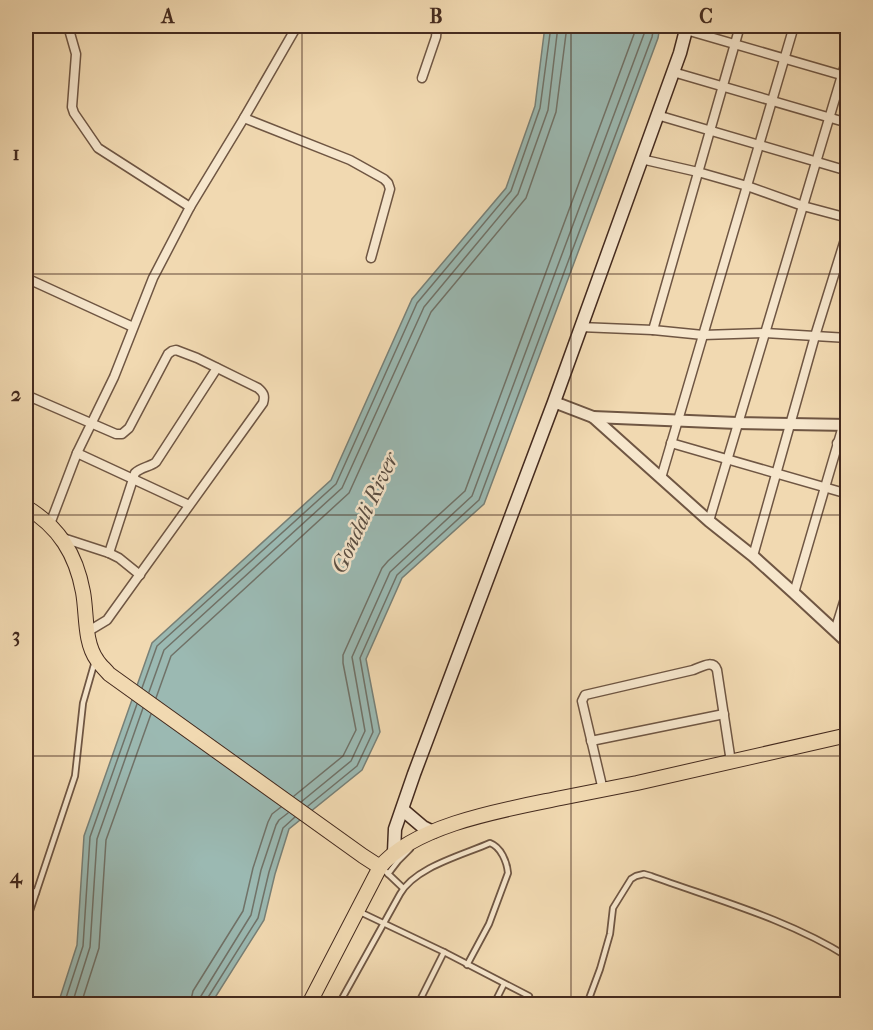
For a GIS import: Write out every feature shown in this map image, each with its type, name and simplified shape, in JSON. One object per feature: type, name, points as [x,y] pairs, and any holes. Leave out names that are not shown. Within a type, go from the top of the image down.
[{"type":"main road","points":[[309,1005],[373,878],[384,871],[394,852],[395,829],[414,774],[554,402],[673,72],[686,28]]},
{"type":"main road","points":[[26,507],[50,524],[62,538],[71,555],[83,591],[87,632],[96,659],[109,674],[384,871]]},
{"type":"main road","points":[[394,852],[433,832],[470,819],[848,735]]},
{"type":"main road","points":[[403,810],[423,827],[433,832]]},
{"type":"street","points":[[68,26],[76,54],[72,107],[74,113],[98,148],[190,207]]},
{"type":"street","points":[[50,524],[77,453],[114,377],[153,278],[190,207],[297,26]]},
{"type":"street","points":[[422,78],[436,37],[437,26]]},
{"type":"street","points":[[653,330],[741,26]]},
{"type":"street","points":[[661,478],[794,26]]},
{"type":"street","points":[[829,26],[848,31]]},
{"type":"street","points":[[686,28],[735,45],[845,76]]},
{"type":"street","points":[[709,521],[829,118],[845,76],[848,55]]},
{"type":"street","points":[[673,72],[848,123]]},
{"type":"street","points":[[657,115],[848,171]]},
{"type":"street","points":[[244,118],[350,160],[388,183],[390,189],[371,258]]},
{"type":"street","points":[[641,159],[698,172],[848,218]]},
{"type":"street","points":[[753,556],[815,336],[848,230]]},
{"type":"street","points":[[26,278],[133,327]]},
{"type":"street","points":[[580,327],[703,335],[765,333],[848,338]]},
{"type":"street","points":[[26,395],[116,434],[122,434],[126,432],[168,354],[176,350],[258,388],[265,397],[263,403],[107,620],[87,632]]},
{"type":"street","points":[[109,553],[132,478],[138,470],[156,462],[217,368]]},
{"type":"street","points":[[554,402],[593,417],[845,425]]},
{"type":"street","points":[[794,592],[848,409]]},
{"type":"street","points":[[593,417],[709,521],[794,592],[848,643]]},
{"type":"street","points":[[671,443],[848,494]]},
{"type":"street","points":[[837,443],[848,447]]},
{"type":"street","points":[[77,453],[189,505]]},
{"type":"street","points":[[62,538],[109,553],[140,575]]},
{"type":"street","points":[[835,632],[848,589]]},
{"type":"street","points":[[603,790],[582,701],[585,695],[693,670],[709,664],[713,664],[717,670],[731,762]]},
{"type":"street","points":[[591,741],[724,714]]},
{"type":"lane","points":[[26,923],[75,776],[83,703],[96,659]]},
{"type":"lane","points":[[403,888],[384,871],[398,861],[417,839]]},
{"type":"lane","points":[[339,1005],[403,888],[416,876],[441,863],[490,843],[495,844],[508,868],[507,879],[489,924],[467,965]]},
{"type":"lane","points":[[587,1005],[610,934],[613,908],[631,879],[644,874],[757,913],[816,939],[848,957]]},
{"type":"lane","points":[[26,886],[36,894]]},
{"type":"lane","points":[[358,911],[529,996]]},
{"type":"lane","points":[[418,1005],[444,952]]},
{"type":"lane","points":[[494,1005],[504,984]]},
{"type":"water","name":"Gondali River","points":[[545,26],[660,26],[658,38],[484,504],[402,578],[366,659],[380,732],[362,770],[289,829],[264,920],[211,1004],[58,1004],[77,945],[84,836],[152,643],[331,480],[412,299],[506,188],[535,106]]}]
